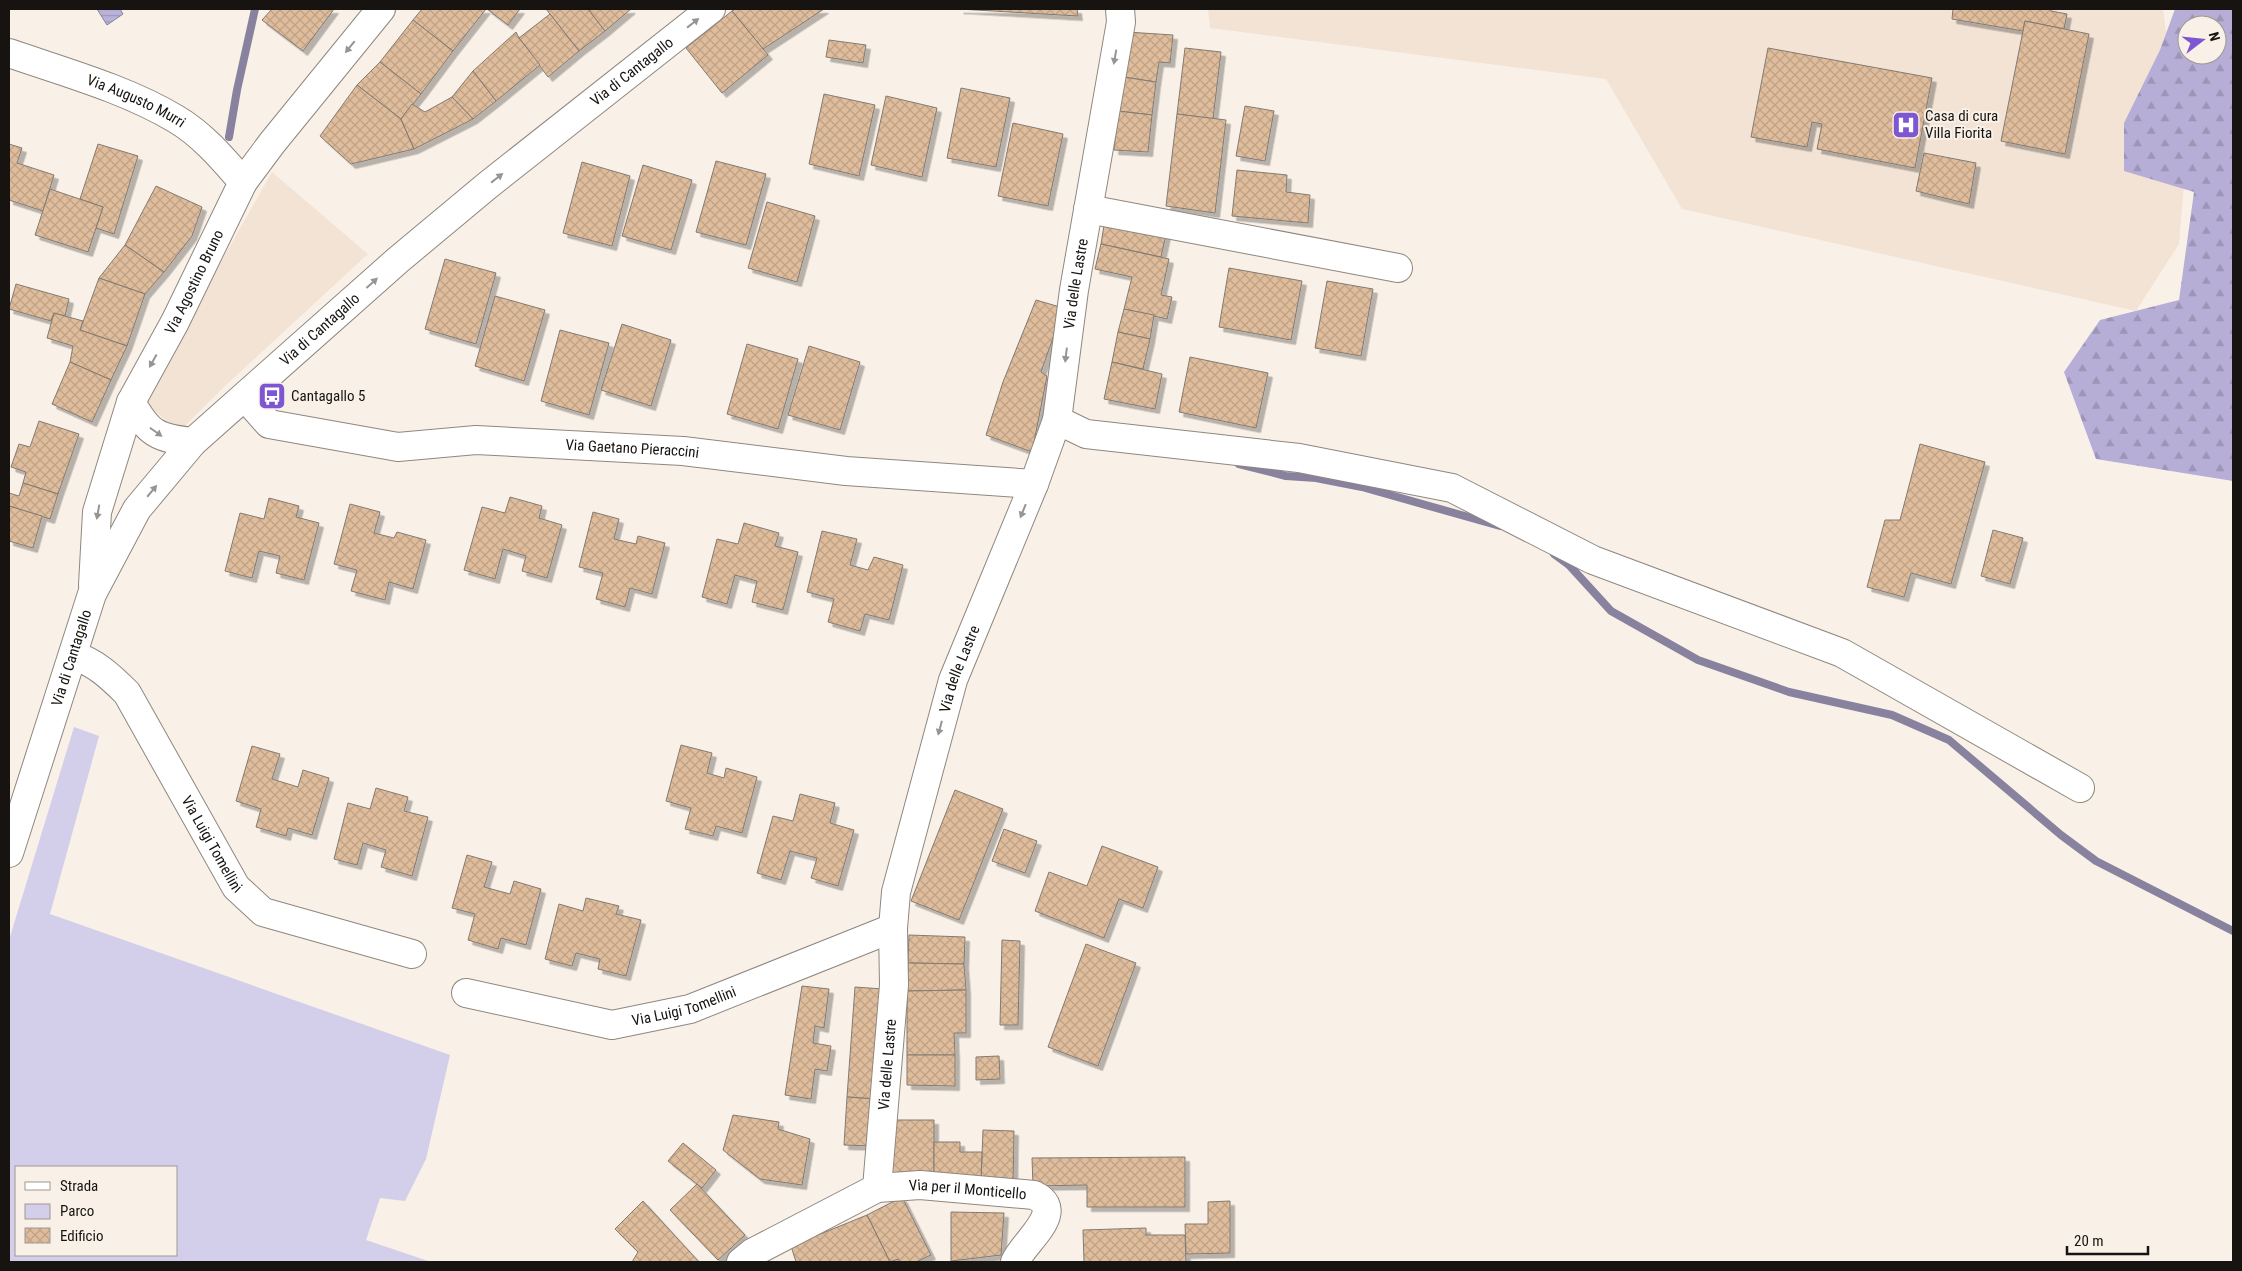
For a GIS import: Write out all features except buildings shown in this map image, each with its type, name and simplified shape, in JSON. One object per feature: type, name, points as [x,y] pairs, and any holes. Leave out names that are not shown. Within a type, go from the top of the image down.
[{"type":"street","name":"Via Agostino Bruno","points":[[92,594],[97,512],[131,402],[175,322],[243,182],[380,9]]},
{"type":"street","name":"Via di Cantagallo","points":[[9,853],[92,594],[137,509],[194,442],[413,247],[488,185],[711,9]]},
{"type":"street","name":"Via delle Lastre","points":[[877,1188],[894,985],[893,928],[896,892],[953,680],[1034,484],[1057,420],[1074,290],[1121,22],[1120,9]]},
{"type":"street","name":"Via Augusto Murri","points":[[9,54],[106,86],[177,120],[215,150],[243,182]]},
{"type":"street","points":[[1088,209],[1398,268]]},
{"type":"street","name":"Via Gaetano Pieraccini","points":[[245,397],[269,424],[398,447],[476,440],[684,450],[846,471],[1034,484]]},
{"type":"street","points":[[131,402],[142,421],[159,436],[194,442]]},
{"type":"street","points":[[1057,420],[1086,434],[1299,458],[1452,488],[1593,560],[1842,653],[2080,788]]},
{"type":"street","name":"Via Luigi Tomellini","points":[[73,655],[90,661],[106,671],[127,693],[236,887],[263,912],[412,954]]},
{"type":"street","name":"Via Luigi Tomellini","points":[[466,993],[612,1025],[690,1009],[893,928]]},
{"type":"street","name":"Via per il Monticello","points":[[877,1188],[920,1185],[1034,1195],[1042,1199],[1047,1206],[1047,1217],[1019,1253],[1015,1262]]},
{"type":"street","points":[[741,1262],[752,1252],[877,1188]]},
{"type":"shaded area","points":[[97,9],[120,9],[123,14],[107,25]]},
{"type":"shaded area","name":"Casa di cura Villa Fiorita","points":[[1208,9],[2163,9],[2185,171],[2179,244],[2136,311],[1682,209],[1606,79],[1210,28]]},
{"type":"shaded area","points":[[272,172],[368,254],[225,386],[179,432],[147,404],[184,327]]},
{"type":"green space","points":[[2175,9],[2233,9],[2233,481],[2096,459],[2064,372],[2100,320],[2179,300],[2194,192],[2124,171],[2124,123],[2160,50]]},
{"type":"green space","points":[[74,727],[99,736],[50,914],[450,1055],[426,1159],[405,1201],[380,1198],[366,1240],[431,1262],[9,1262],[9,940]]},
{"type":"waterway","points":[[229,137],[237,90],[255,9]]},
{"type":"waterway","points":[[1239,464],[1286,476],[1316,478],[1362,487],[1500,526]]},
{"type":"waterway","points":[[1554,554],[1569,565],[1611,611],[1698,660],[1789,692],[1892,715],[1949,740],[2061,835],[2096,861],[2233,931]]},
{"type":"place","name":"Casa di cura Villa Fiorita","points":[[1906,125]]},
{"type":"place","name":"Cantagallo 5","points":[[272,396]]}]
